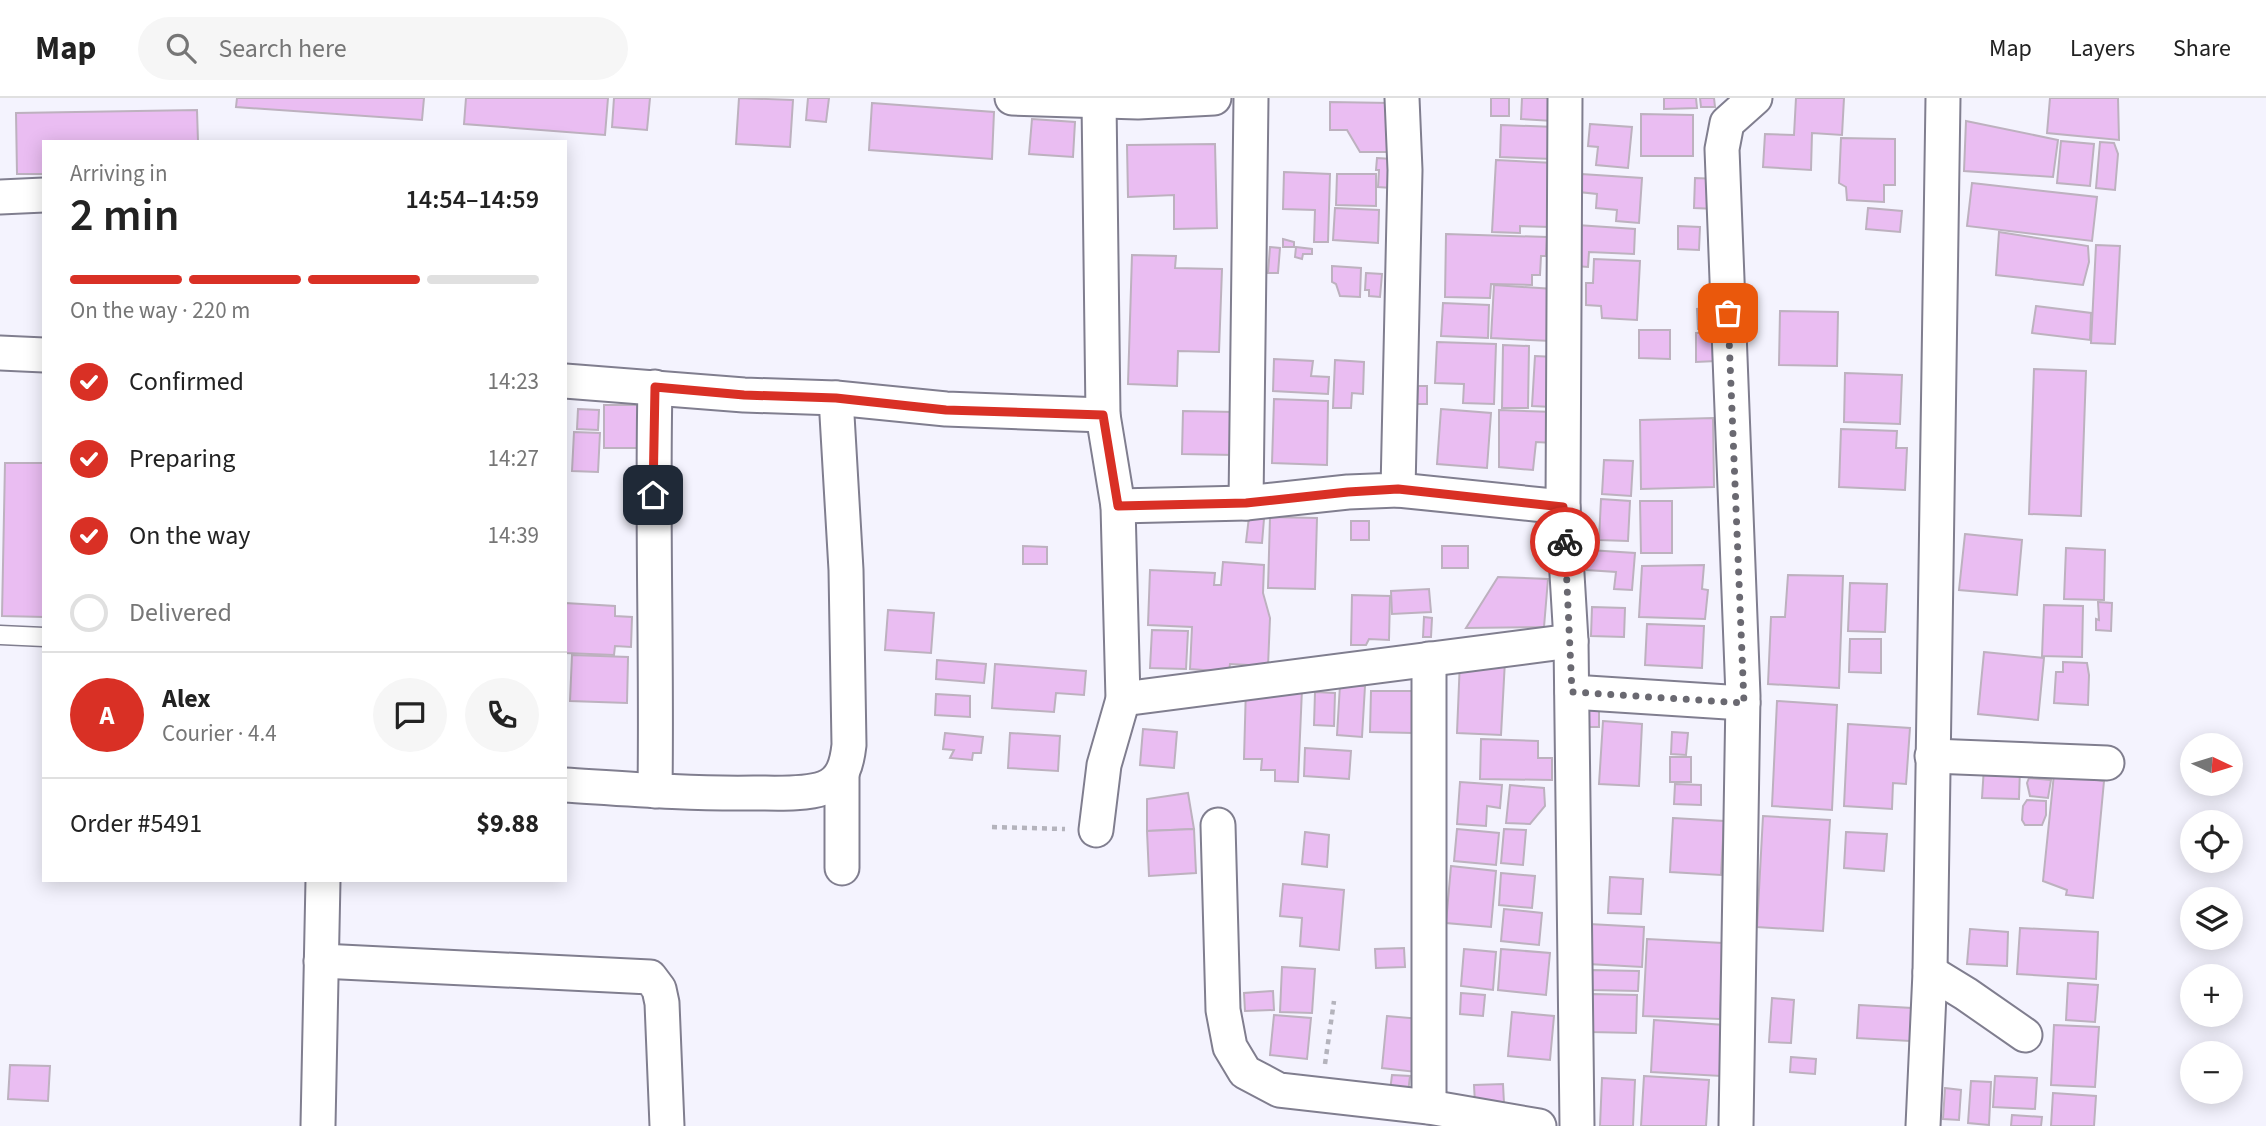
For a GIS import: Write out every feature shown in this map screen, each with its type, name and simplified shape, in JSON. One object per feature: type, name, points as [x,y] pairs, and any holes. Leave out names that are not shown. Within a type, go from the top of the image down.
[{"type":"street","points":[[1020,98],[1099,101],[1193,99]]},
{"type":"street","points":[[1246,503],[1251,98]]},
{"type":"street","points":[[1398,489],[1405,170],[1402,98]]},
{"type":"street","points":[[1565,98],[1563,507],[1571,641],[1577,1126]]},
{"type":"street","points":[[1736,1126],[1744,703],[1722,149],[1727,123],[1755,98]]},
{"type":"street","points":[[1923,1126],[1930,972],[1943,98]]},
{"type":"street","points":[[1096,830],[1104,765],[1123,699],[1118,506],[1103,415],[1099,101]]},
{"type":"street","points":[[0,197],[42,195]]},
{"type":"street","points":[[0,354],[42,355]]},
{"type":"street","points":[[567,382],[744,395],[836,398],[946,410],[1103,415]]},
{"type":"street","points":[[655,387],[655,791]]},
{"type":"street","points":[[836,398],[846,570],[849,745],[848,759],[842,776],[842,868]]},
{"type":"street","points":[[1118,506],[1246,503],[1398,489],[1563,507]]},
{"type":"street","points":[[1123,699],[1571,641]]},
{"type":"street","points":[[1429,659],[1429,1107]]},
{"type":"street","points":[[1572,692],[1744,703]]},
{"type":"street","points":[[1932,756],[2107,763]]},
{"type":"street","points":[[567,785],[655,791],[786,793],[824,788],[842,776]]},
{"type":"street","points":[[1218,825],[1223,1010],[1230,1047],[1245,1072],[1279,1090],[1429,1107],[1539,1126]]},
{"type":"street","points":[[318,1126],[323,882]]},
{"type":"street","points":[[321,961],[650,977],[659,989],[662,1003],[667,1126]]},
{"type":"street","points":[[1930,972],[2025,1035]]},
{"type":"lane","points":[[0,635],[42,637]]},
{"type":"path","points":[[992,827],[1096,830]]},
{"type":"building","points":[[237,98],[424,98],[422,120],[236,107]]},
{"type":"building","points":[[466,98],[608,98],[605,135],[464,124]]},
{"type":"building","points":[[614,98],[650,98],[647,130],[612,127]]},
{"type":"building","points":[[739,98],[793,100],[790,147],[736,144]]},
{"type":"building","points":[[808,98],[829,98],[826,122],[806,120]]},
{"type":"building","points":[[1491,98],[1509,98],[1509,116],[1491,116]]},
{"type":"building","points":[[1522,98],[1554,98],[1553,121],[1521,119]]},
{"type":"building","points":[[1664,98],[1696,98],[1697,108],[1664,109]]},
{"type":"building","points":[[1700,98],[1714,98],[1715,107],[1701,107]]},
{"type":"building","points":[[1796,98],[1844,98],[1842,135],[1812,133],[1811,170],[1763,167],[1765,134],[1794,135]]},
{"type":"building","points":[[2050,98],[2118,98],[2119,140],[2047,133]]},
{"type":"building","points":[[1330,102],[1390,103],[1388,152],[1360,152],[1347,130],[1330,130]]},
{"type":"building","points":[[872,103],[994,112],[992,159],[869,150]]},
{"type":"building","points":[[197,110],[198,140],[42,140],[42,174],[17,174],[16,113]]},
{"type":"building","points":[[1641,114],[1693,115],[1693,156],[1641,156]]},
{"type":"building","points":[[1032,119],[1075,122],[1073,157],[1029,154]]},
{"type":"building","points":[[1966,121],[2058,140],[2053,177],[1964,171]]},
{"type":"building","points":[[1590,124],[1632,127],[1628,168],[1596,165],[1598,147],[1588,146]]},
{"type":"building","points":[[1501,125],[1555,127],[1553,159],[1500,157]]},
{"type":"building","points":[[1841,138],[1895,139],[1895,185],[1884,185],[1884,202],[1847,200],[1846,187],[1839,183]]},
{"type":"building","points":[[2061,141],[2094,144],[2090,186],[2057,183]]},
{"type":"building","points":[[2100,142],[2114,143],[2118,154],[2115,190],[2096,188]]},
{"type":"building","points":[[1215,144],[1217,228],[1174,229],[1174,195],[1128,197],[1127,145]]},
{"type":"building","points":[[1377,158],[1392,159],[1391,188],[1378,187]]},
{"type":"building","points":[[1496,160],[1554,163],[1550,227],[1520,226],[1520,233],[1492,232]]},
{"type":"building","points":[[1284,172],[1330,174],[1328,242],[1314,242],[1315,210],[1283,209]]},
{"type":"building","points":[[1337,174],[1376,174],[1376,206],[1336,205]]},
{"type":"building","points":[[1581,174],[1642,178],[1639,223],[1616,221],[1617,210],[1596,208],[1597,194],[1579,192]]},
{"type":"building","points":[[1695,178],[1718,179],[1717,209],[1694,208]]},
{"type":"building","points":[[1972,183],[2097,197],[2092,241],[1967,226]]},
{"type":"building","points":[[1335,208],[1379,210],[1378,243],[1333,240]]},
{"type":"building","points":[[1868,208],[1902,211],[1900,232],[1866,229]]},
{"type":"building","points":[[1577,225],[1635,229],[1634,254],[1589,252],[1588,267],[1575,266]]},
{"type":"building","points":[[1678,226],[1700,227],[1699,250],[1678,249]]},
{"type":"building","points":[[1999,232],[2088,246],[2089,262],[2083,285],[1996,275]]},
{"type":"building","points":[[1446,234],[1547,237],[1546,256],[1541,256],[1540,275],[1532,275],[1532,285],[1491,284],[1490,298],[1445,297]]},
{"type":"building","points":[[1283,239],[1294,242],[1294,247],[1283,247]]},
{"type":"building","points":[[2096,245],[2120,246],[2115,344],[2091,343]]},
{"type":"building","points":[[1270,247],[1280,248],[1278,273],[1268,273]]},
{"type":"building","points":[[1296,247],[1312,249],[1312,254],[1303,254],[1302,259],[1295,257]]},
{"type":"building","points":[[1132,255],[1176,256],[1175,268],[1222,269],[1219,352],[1178,351],[1177,386],[1128,384]]},
{"type":"building","points":[[1594,259],[1640,261],[1637,320],[1602,318],[1601,306],[1586,305],[1586,283],[1593,283]]},
{"type":"building","points":[[1332,266],[1361,268],[1360,297],[1340,296],[1336,284],[1332,282]]},
{"type":"building","points":[[1366,273],[1382,274],[1380,297],[1369,296],[1369,290],[1365,290]]},
{"type":"building","points":[[1494,285],[1554,289],[1551,341],[1491,338]]},
{"type":"building","points":[[1443,303],[1489,305],[1488,338],[1441,336]]},
{"type":"building","points":[[2036,306],[2091,313],[2090,340],[2032,333]]},
{"type":"building","points":[[1714,307],[1715,327],[1698,329],[1697,309]]},
{"type":"building","points":[[1780,311],[1838,312],[1837,366],[1779,365]]},
{"type":"building","points":[[1639,330],[1670,330],[1670,359],[1639,358]]},
{"type":"building","points":[[1715,332],[1716,361],[1696,362],[1696,333]]},
{"type":"building","points":[[1437,342],[1496,344],[1494,404],[1463,403],[1464,384],[1435,383]]},
{"type":"building","points":[[1503,345],[1529,346],[1528,408],[1502,408]]},
{"type":"building","points":[[1535,356],[1555,357],[1552,407],[1532,406]]},
{"type":"building","points":[[1274,359],[1313,361],[1311,376],[1329,377],[1328,394],[1273,391]]},
{"type":"building","points":[[1335,360],[1364,362],[1363,394],[1352,393],[1351,408],[1333,408]]},
{"type":"building","points":[[2034,369],[2086,371],[2081,516],[2029,514]]},
{"type":"building","points":[[1845,373],[1902,375],[1900,424],[1844,422]]},
{"type":"building","points":[[1418,386],[1427,386],[1427,404],[1417,404]]},
{"type":"building","points":[[1274,399],[1328,401],[1327,465],[1272,463]]},
{"type":"building","points":[[604,405],[641,405],[642,448],[604,448]]},
{"type":"building","points":[[578,409],[599,410],[598,430],[577,429]]},
{"type":"building","points":[[1441,409],[1491,413],[1487,468],[1437,464]]},
{"type":"building","points":[[1499,410],[1554,412],[1553,443],[1536,442],[1533,470],[1499,467]]},
{"type":"building","points":[[1183,411],[1235,412],[1234,455],[1182,454]]},
{"type":"building","points":[[1713,418],[1714,487],[1641,489],[1640,420]]},
{"type":"building","points":[[1841,429],[1897,431],[1896,448],[1907,448],[1905,490],[1839,487]]},
{"type":"building","points":[[574,432],[600,433],[598,472],[572,471]]},
{"type":"building","points":[[1604,460],[1633,461],[1631,496],[1602,494]]},
{"type":"building","points":[[5,463],[42,463],[42,617],[2,616]]},
{"type":"building","points":[[1601,499],[1630,501],[1628,541],[1599,540]]},
{"type":"building","points":[[1640,501],[1672,501],[1672,553],[1641,553]]},
{"type":"building","points":[[1249,517],[1264,519],[1262,543],[1246,542]]},
{"type":"building","points":[[1270,517],[1317,518],[1315,589],[1268,588]]},
{"type":"building","points":[[1351,521],[1369,521],[1369,540],[1351,540]]},
{"type":"building","points":[[1965,534],[2022,540],[2017,595],[1959,590]]},
{"type":"building","points":[[1023,546],[1047,547],[1047,564],[1023,564]]},
{"type":"building","points":[[1442,546],[1468,546],[1468,568],[1442,568]]},
{"type":"building","points":[[2066,548],[2105,550],[2104,600],[2064,599]]},
{"type":"building","points":[[1589,550],[1635,553],[1632,590],[1614,589],[1616,572],[1587,570]]},
{"type":"building","points":[[1223,562],[1264,565],[1263,593],[1270,618],[1268,666],[1230,664],[1229,672],[1190,669],[1192,627],[1148,625],[1150,570],[1215,573],[1214,585],[1221,585]]},
{"type":"building","points":[[1704,565],[1702,589],[1708,590],[1705,619],[1639,617],[1642,566]]},
{"type":"building","points":[[1788,575],[1843,576],[1839,688],[1768,684],[1771,617],[1785,617]]},
{"type":"building","points":[[1498,577],[1548,579],[1544,627],[1466,628]]},
{"type":"building","points":[[1850,583],[1887,584],[1885,632],[1848,631]]},
{"type":"building","points":[[1429,589],[1431,612],[1392,614],[1391,591]]},
{"type":"building","points":[[1352,595],[1390,596],[1389,640],[1369,639],[1366,645],[1351,645]]},
{"type":"building","points":[[2098,602],[2112,603],[2111,631],[2096,630],[2096,619],[2099,620]]},
{"type":"building","points":[[567,603],[615,606],[615,616],[632,617],[631,647],[615,646],[614,655],[567,653]]},
{"type":"building","points":[[2044,605],[2083,606],[2082,657],[2042,656]]},
{"type":"building","points":[[1592,607],[1625,608],[1624,637],[1591,636]]},
{"type":"building","points":[[888,610],[934,613],[931,653],[885,650]]},
{"type":"building","points":[[1424,617],[1432,618],[1431,637],[1423,637]]},
{"type":"building","points":[[1647,624],[1704,626],[1702,668],[1645,665]]},
{"type":"building","points":[[1152,630],[1188,631],[1186,669],[1150,668]]},
{"type":"building","points":[[1850,639],[1881,639],[1881,673],[1849,672]]},
{"type":"building","points":[[1984,652],[2044,658],[2038,720],[1978,714]]},
{"type":"building","points":[[572,655],[628,657],[627,703],[570,701]]},
{"type":"building","points":[[937,660],[986,664],[984,683],[936,679]]},
{"type":"building","points":[[1460,660],[1505,660],[1501,735],[1457,733]]},
{"type":"building","points":[[2063,662],[2087,663],[2088,705],[2054,703],[2056,672],[2063,672]]},
{"type":"building","points":[[995,664],[1086,671],[1084,695],[1056,693],[1054,712],[992,708]]},
{"type":"building","points":[[1340,685],[1365,686],[1362,737],[1337,735]]},
{"type":"building","points":[[1246,686],[1302,689],[1298,782],[1275,781],[1275,770],[1261,770],[1262,759],[1244,759]]},
{"type":"building","points":[[1371,691],[1414,691],[1413,733],[1370,732]]},
{"type":"building","points":[[1315,692],[1335,693],[1334,726],[1314,725]]},
{"type":"building","points":[[936,694],[970,696],[970,717],[935,715]]},
{"type":"building","points":[[1777,701],[1837,705],[1832,810],[1772,806]]},
{"type":"building","points":[[1588,707],[1599,708],[1599,727],[1588,727]]},
{"type":"building","points":[[1603,721],[1642,724],[1639,786],[1599,784]]},
{"type":"building","points":[[1848,724],[1910,728],[1906,784],[1893,783],[1892,809],[1844,806]]},
{"type":"building","points":[[1143,729],[1177,732],[1174,768],[1140,765]]},
{"type":"building","points":[[1672,732],[1688,733],[1686,755],[1671,754]]},
{"type":"building","points":[[945,733],[983,737],[981,753],[973,753],[972,760],[950,758],[954,750],[943,749]]},
{"type":"building","points":[[1010,733],[1060,736],[1058,771],[1008,768]]},
{"type":"building","points":[[1481,739],[1538,741],[1538,758],[1552,758],[1552,780],[1480,779]]},
{"type":"building","points":[[1305,748],[1351,751],[1349,779],[1304,776]]},
{"type":"building","points":[[1670,757],[1691,757],[1691,782],[1670,782]]},
{"type":"building","points":[[1984,767],[2020,769],[2019,799],[1982,798]]},
{"type":"building","points":[[2054,774],[2104,781],[2093,898],[2066,895],[2067,890],[2043,881]]},
{"type":"building","points":[[2029,778],[2051,780],[2048,798],[2030,796],[2027,783]]},
{"type":"building","points":[[1460,782],[1502,785],[1500,808],[1487,806],[1486,826],[1457,824]]},
{"type":"building","points":[[1675,784],[1701,785],[1701,805],[1674,804]]},
{"type":"building","points":[[1510,785],[1544,788],[1545,806],[1530,824],[1506,823]]},
{"type":"building","points":[[1188,793],[1194,829],[1147,831],[1147,799]]},
{"type":"building","points":[[2027,800],[2046,801],[2046,815],[2042,825],[2025,825],[2022,820],[2023,806]]},
{"type":"building","points":[[1763,816],[1830,820],[1823,931],[1757,927]]},
{"type":"building","points":[[1673,818],[1724,821],[1721,875],[1670,872]]},
{"type":"building","points":[[1194,829],[1196,873],[1149,876],[1147,831]]},
{"type":"building","points":[[1457,829],[1499,833],[1496,865],[1454,861]]},
{"type":"building","points":[[1504,829],[1526,830],[1523,865],[1501,863]]},
{"type":"building","points":[[1305,832],[1329,835],[1327,867],[1302,864]]},
{"type":"building","points":[[1846,832],[1887,834],[1884,871],[1844,868]]},
{"type":"building","points":[[1451,866],[1496,871],[1491,927],[1446,923]]},
{"type":"building","points":[[1501,873],[1535,876],[1532,908],[1499,905]]},
{"type":"building","points":[[1610,877],[1643,879],[1641,914],[1608,913]]},
{"type":"building","points":[[1283,884],[1344,890],[1339,950],[1300,946],[1302,918],[1280,916]]},
{"type":"building","points":[[1504,909],[1542,913],[1539,945],[1501,941]]},
{"type":"building","points":[[1589,924],[1644,927],[1642,967],[1588,964]]},
{"type":"building","points":[[2020,928],[2098,932],[2096,979],[2017,974]]},
{"type":"building","points":[[1970,929],[2008,932],[2007,966],[1967,964]]},
{"type":"building","points":[[1647,939],[1723,943],[1720,1019],[1643,1016]]},
{"type":"building","points":[[1404,948],[1405,967],[1376,968],[1375,949]]},
{"type":"building","points":[[1464,949],[1496,952],[1493,990],[1461,986]]},
{"type":"building","points":[[1501,949],[1550,953],[1546,995],[1498,990]]},
{"type":"building","points":[[1282,967],[1315,969],[1312,1013],[1280,1012]]},
{"type":"building","points":[[1591,970],[1639,971],[1638,991],[1591,990]]},
{"type":"building","points":[[2068,983],[2098,985],[2095,1022],[2066,1020]]},
{"type":"building","points":[[1273,991],[1274,1010],[1245,1011],[1244,993]]},
{"type":"building","points":[[1461,993],[1485,995],[1483,1016],[1460,1014]]},
{"type":"building","points":[[1592,994],[1637,995],[1636,1033],[1591,1032]]},
{"type":"building","points":[[1772,998],[1794,1000],[1791,1043],[1769,1042]]},
{"type":"building","points":[[1859,1005],[1912,1008],[1910,1041],[1857,1038]]},
{"type":"building","points":[[1512,1012],[1554,1016],[1550,1060],[1508,1056]]},
{"type":"building","points":[[1274,1015],[1311,1018],[1307,1059],[1270,1055]]},
{"type":"building","points":[[1387,1016],[1421,1019],[1416,1072],[1382,1068]]},
{"type":"building","points":[[1654,1020],[1725,1025],[1721,1076],[1651,1072]]},
{"type":"building","points":[[2054,1025],[2099,1027],[2095,1087],[2051,1085]]},
{"type":"building","points":[[1791,1057],[1816,1059],[1815,1074],[1790,1072]]},
{"type":"building","points":[[10,1065],[50,1066],[48,1101],[8,1099]]},
{"type":"building","points":[[1392,1075],[1410,1076],[1408,1093],[1390,1091]]},
{"type":"building","points":[[1644,1076],[1709,1080],[1706,1126],[1641,1126]]},
{"type":"building","points":[[1995,1076],[2037,1078],[2035,1109],[1993,1107]]},
{"type":"building","points":[[1602,1078],[1635,1080],[1633,1126],[1600,1126]]},
{"type":"building","points":[[1971,1081],[1991,1082],[1989,1125],[1968,1123]]},
{"type":"building","points":[[1503,1084],[1504,1103],[1475,1104],[1474,1085]]},
{"type":"building","points":[[1945,1088],[1961,1090],[1959,1120],[1943,1119]]},
{"type":"building","points":[[2053,1093],[2096,1096],[2094,1126],[2051,1126]]},
{"type":"building","points":[[2012,1115],[2042,1117],[2041,1126],[2011,1126]]},
{"type":"way so far","points":[[1565,542],[1572,692],[1744,703],[1728,313]]},
{"type":"route","points":[[653,495],[655,387],[744,395],[836,398],[946,410],[1103,415],[1118,506],[1246,503],[1398,489],[1563,507],[1565,542]]}]
